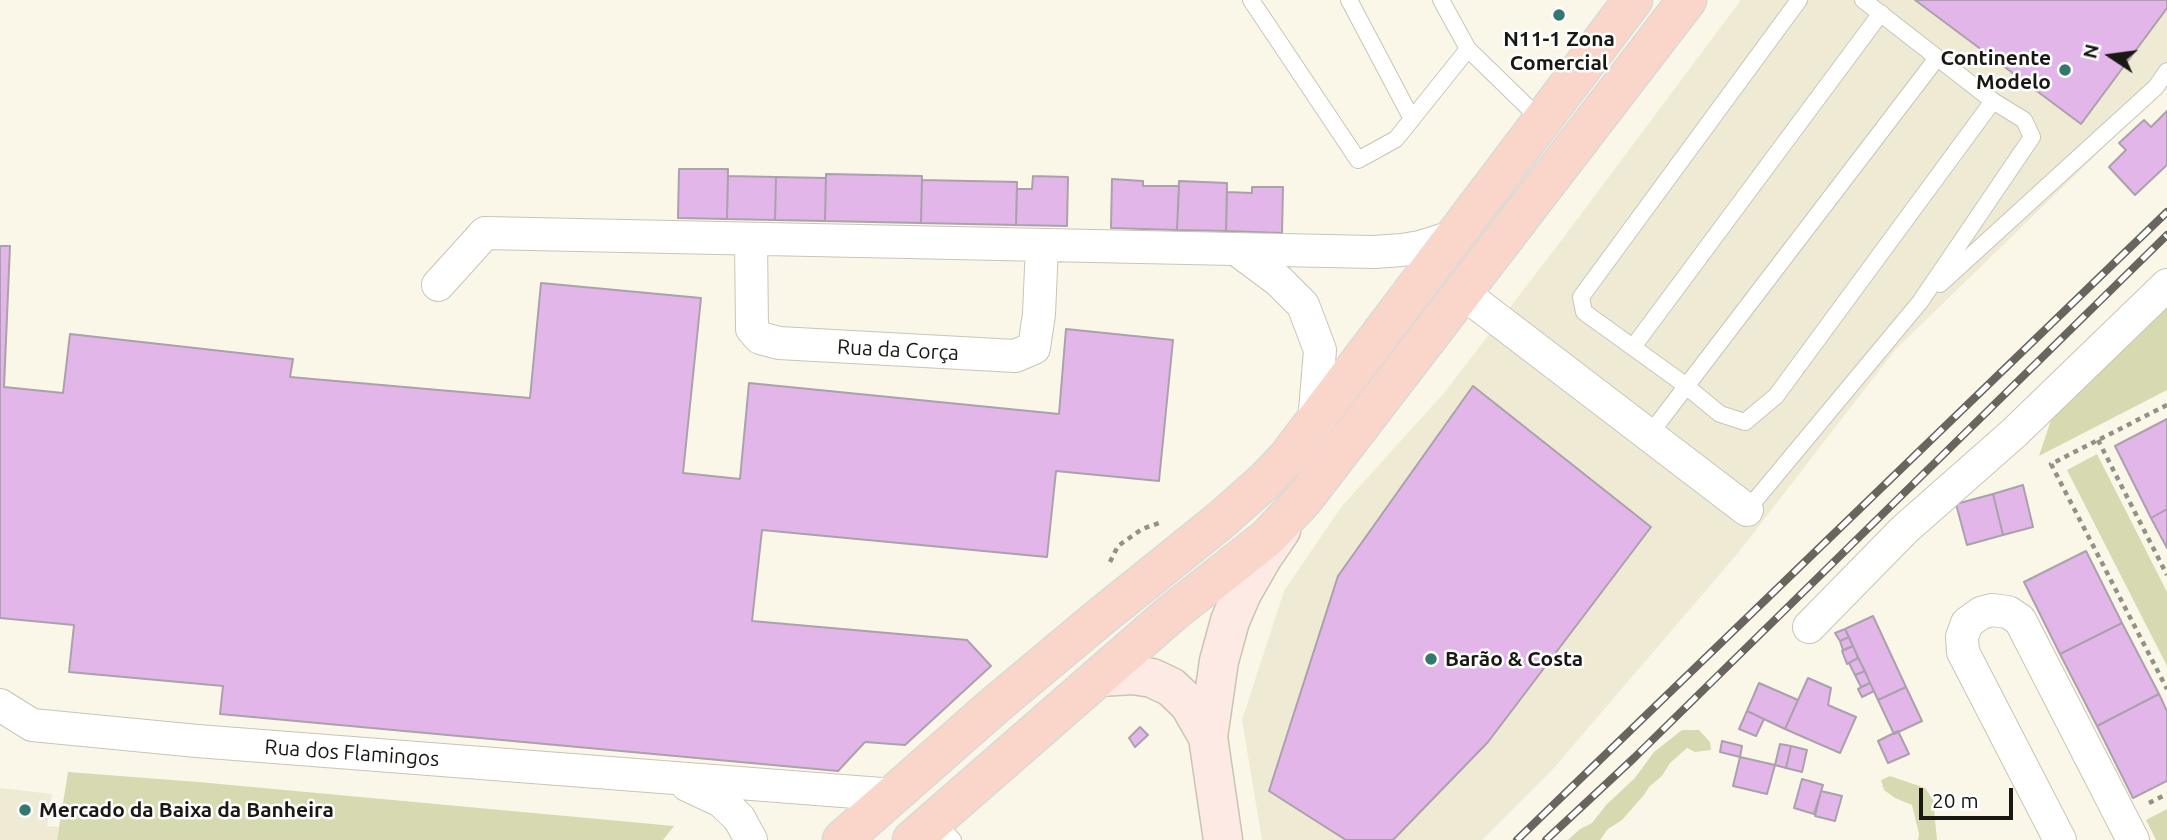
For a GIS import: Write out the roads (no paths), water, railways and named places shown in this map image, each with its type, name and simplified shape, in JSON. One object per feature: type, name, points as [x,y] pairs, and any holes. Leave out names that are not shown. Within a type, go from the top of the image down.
[{"type":"main road","points":[[842,840],[1088,628],[1221,520],[1273,472],[1314,422],[1633,0]]},
{"type":"main road","points":[[1223,840],[1208,737],[1219,661],[1230,621],[1242,593],[1262,558],[1303,500],[1687,0]]},
{"type":"main road","points":[[933,833],[1099,677],[1172,613],[1267,538],[1303,500]]},
{"type":"main road","points":[[1099,677],[1133,675],[1152,678],[1171,687],[1189,704],[1208,737]]},
{"type":"street","points":[[438,285],[485,233],[1374,252],[1420,247],[1455,236]]},
{"type":"street","name":"Rua da Corça","points":[[751,239],[751,329],[760,338],[779,343],[1015,356],[1034,348],[1039,314],[1042,245]]},
{"type":"street","points":[[1236,249],[1279,281],[1303,305],[1321,350],[1314,422]]},
{"type":"street","points":[[1809,627],[1904,530],[2014,433],[2167,285]]},
{"type":"street","points":[[1463,293],[1747,510]]},
{"type":"street","points":[[2060,840],[1964,652],[1962,638],[1968,623],[1981,613],[1992,610],[2008,612],[2020,620],[2133,840]]},
{"type":"street","name":"Rua dos Flamingos","points":[[0,705],[32,724]]},
{"type":"street","name":"Rua dos Flamingos","points":[[0,724],[32,724],[197,741],[894,795]]},
{"type":"street","name":"Rua dos Flamingos","points":[[673,779],[721,801],[739,818],[751,840]]},
{"type":"lane","points":[[1251,0],[1359,160],[1396,139],[1468,49]]},
{"type":"lane","points":[[1349,0],[1412,119]]},
{"type":"lane","points":[[1441,0],[1468,49],[1542,121]]},
{"type":"lane","points":[[1798,0],[1581,297],[1584,312],[1688,387],[1720,414],[1745,422],[1776,396],[1993,101]]},
{"type":"lane","points":[[1747,510],[1920,302],[2032,137],[2024,120],[1993,101],[1863,0]]},
{"type":"lane","points":[[1633,347],[1881,13]]},
{"type":"lane","points":[[1649,435],[1937,58]]},
{"type":"lane","points":[[1920,302],[2156,87],[2167,71]]},
{"type":"railway","points":[[1517,840],[2167,212]]},
{"type":"railway","points":[[1546,840],[1634,758],[2167,235]]},
{"type":"place","name":"N11-1 Zona Comercial","points":[[1559,15]]},
{"type":"place","name":"Continente Modelo","points":[[2065,70]]},
{"type":"place","name":"Barão & Costa","points":[[1431,659]]},
{"type":"place","name":"Mercado da Baixa da Banheira","points":[[25,810]]}]
